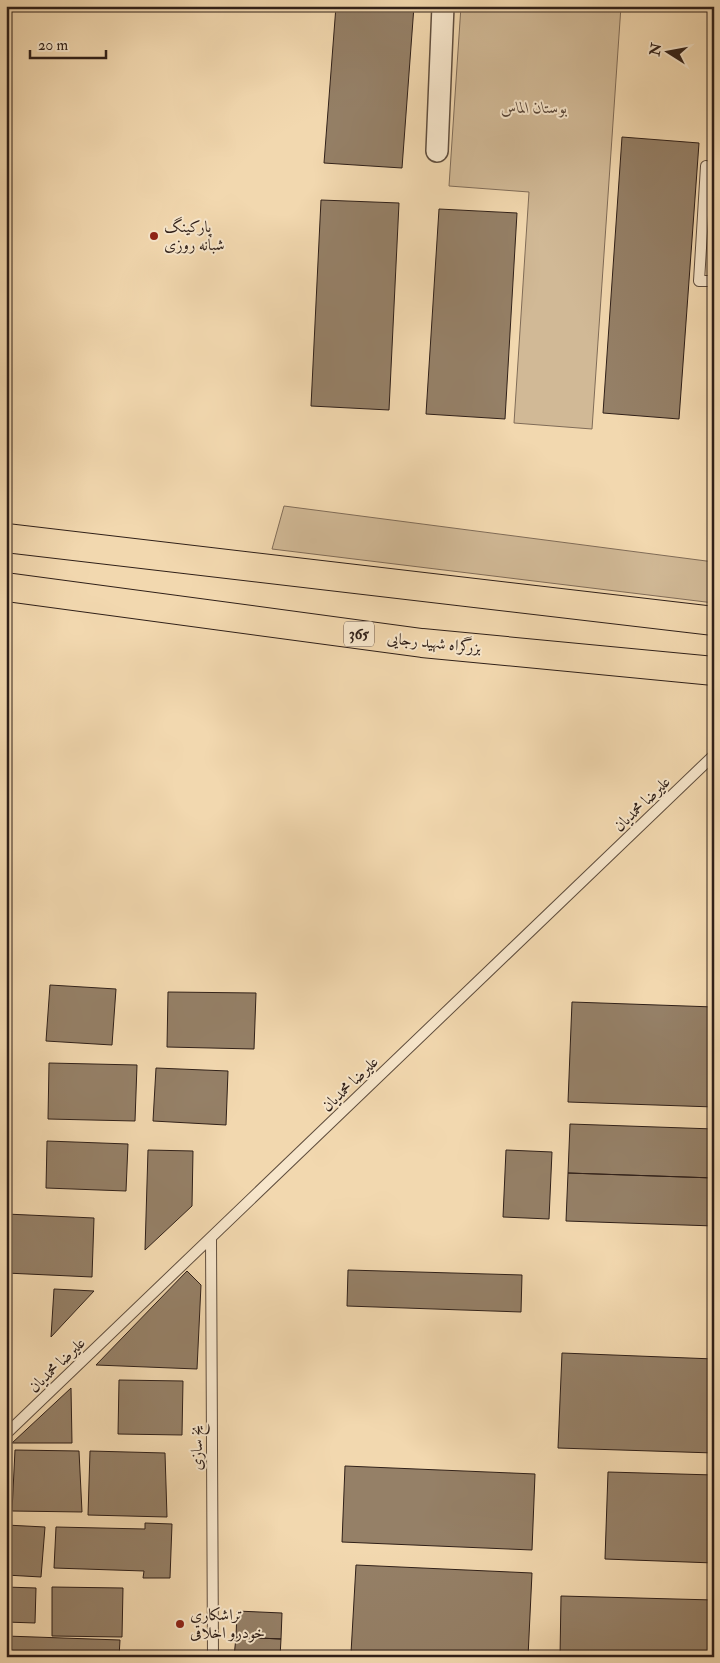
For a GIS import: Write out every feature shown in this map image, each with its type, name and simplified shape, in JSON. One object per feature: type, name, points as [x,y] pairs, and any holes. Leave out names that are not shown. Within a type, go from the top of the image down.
[{"type":"highway","points":[[6,538],[714,621]]},
{"type":"highway","name":"بزرگراه شهید رجایی","points":[[6,587],[422,643],[714,671]]},
{"type":"street","points":[[437,151],[443,6]]},
{"type":"lane","points":[[706,166],[699,281],[714,281]]},
{"type":"lane","name":"علیرضا محمدیان","points":[[6,1434],[714,755]]},
{"type":"lane","name":"یخ سازی","points":[[211,1238],[213,1657]]},
{"type":"green space","name":"بوستان الماس","points":[[461,6],[621,6],[592,429],[514,423],[529,192],[449,186]]},
{"type":"green space","points":[[284,506],[714,562],[714,603],[272,549]]},
{"type":"building","points":[[336,6],[414,6],[402,168],[324,163]]},
{"type":"building","points":[[622,137],[699,143],[679,419],[603,413]]},
{"type":"building","points":[[321,200],[399,203],[389,410],[311,406]]},
{"type":"building","points":[[439,209],[517,213],[505,419],[426,414]]},
{"type":"building","points":[[50,985],[116,989],[112,1045],[46,1041]]},
{"type":"building","points":[[168,992],[256,993],[254,1049],[167,1047]]},
{"type":"building","points":[[572,1002],[714,1007],[714,1107],[568,1102]]},
{"type":"building","points":[[49,1063],[137,1065],[135,1121],[48,1119]]},
{"type":"building","points":[[156,1068],[228,1071],[226,1125],[153,1121]]},
{"type":"building","points":[[570,1124],[714,1129],[714,1178],[568,1173]]},
{"type":"building","points":[[47,1141],[128,1144],[126,1191],[46,1188]]},
{"type":"building","points":[[148,1150],[193,1151],[192,1206],[145,1250]]},
{"type":"building","points":[[506,1150],[552,1152],[549,1219],[503,1217]]},
{"type":"building","points":[[568,1173],[714,1178],[714,1226],[566,1221]]},
{"type":"building","points":[[6,1214],[94,1218],[92,1277],[6,1273]]},
{"type":"building","points":[[348,1270],[522,1275],[521,1312],[347,1306]]},
{"type":"building","points":[[187,1271],[201,1285],[197,1369],[96,1365]]},
{"type":"building","points":[[54,1289],[94,1291],[51,1337]]},
{"type":"building","points":[[6,1290],[8,1290],[6,1338]]},
{"type":"building","points":[[562,1353],[714,1359],[714,1453],[558,1448]]},
{"type":"building","points":[[119,1380],[183,1381],[182,1435],[118,1434]]},
{"type":"building","points":[[71,1388],[72,1443],[12,1443]]},
{"type":"building","points":[[15,1450],[79,1451],[82,1512],[12,1511]]},
{"type":"building","points":[[90,1451],[165,1453],[167,1517],[88,1515]]},
{"type":"building","points":[[345,1466],[535,1474],[532,1550],[342,1542]]},
{"type":"building","points":[[608,1472],[714,1475],[714,1563],[605,1559]]},
{"type":"building","points":[[145,1523],[172,1524],[170,1578],[143,1578],[144,1571],[54,1568],[56,1527],[145,1529]]},
{"type":"building","points":[[6,1525],[45,1527],[41,1577],[6,1575]]},
{"type":"building","points":[[356,1565],[532,1573],[528,1657],[435,1657],[351,1653]]},
{"type":"building","points":[[6,1587],[36,1588],[35,1623],[6,1622]]},
{"type":"building","points":[[52,1587],[123,1588],[122,1637],[52,1636]]},
{"type":"building","points":[[561,1596],[714,1600],[714,1657],[560,1657]]},
{"type":"building","points":[[237,1611],[282,1613],[281,1639],[236,1637]]},
{"type":"building","points":[[6,1636],[120,1640],[119,1657],[6,1657]]},
{"type":"building","points":[[236,1637],[281,1639],[280,1657],[234,1657]]},
{"type":"place","name":"پارکینگ شبانه روزی","points":[[154,236]]},
{"type":"place","name":"تراشکاری خودرو اخلاقی","points":[[180,1624]]}]
